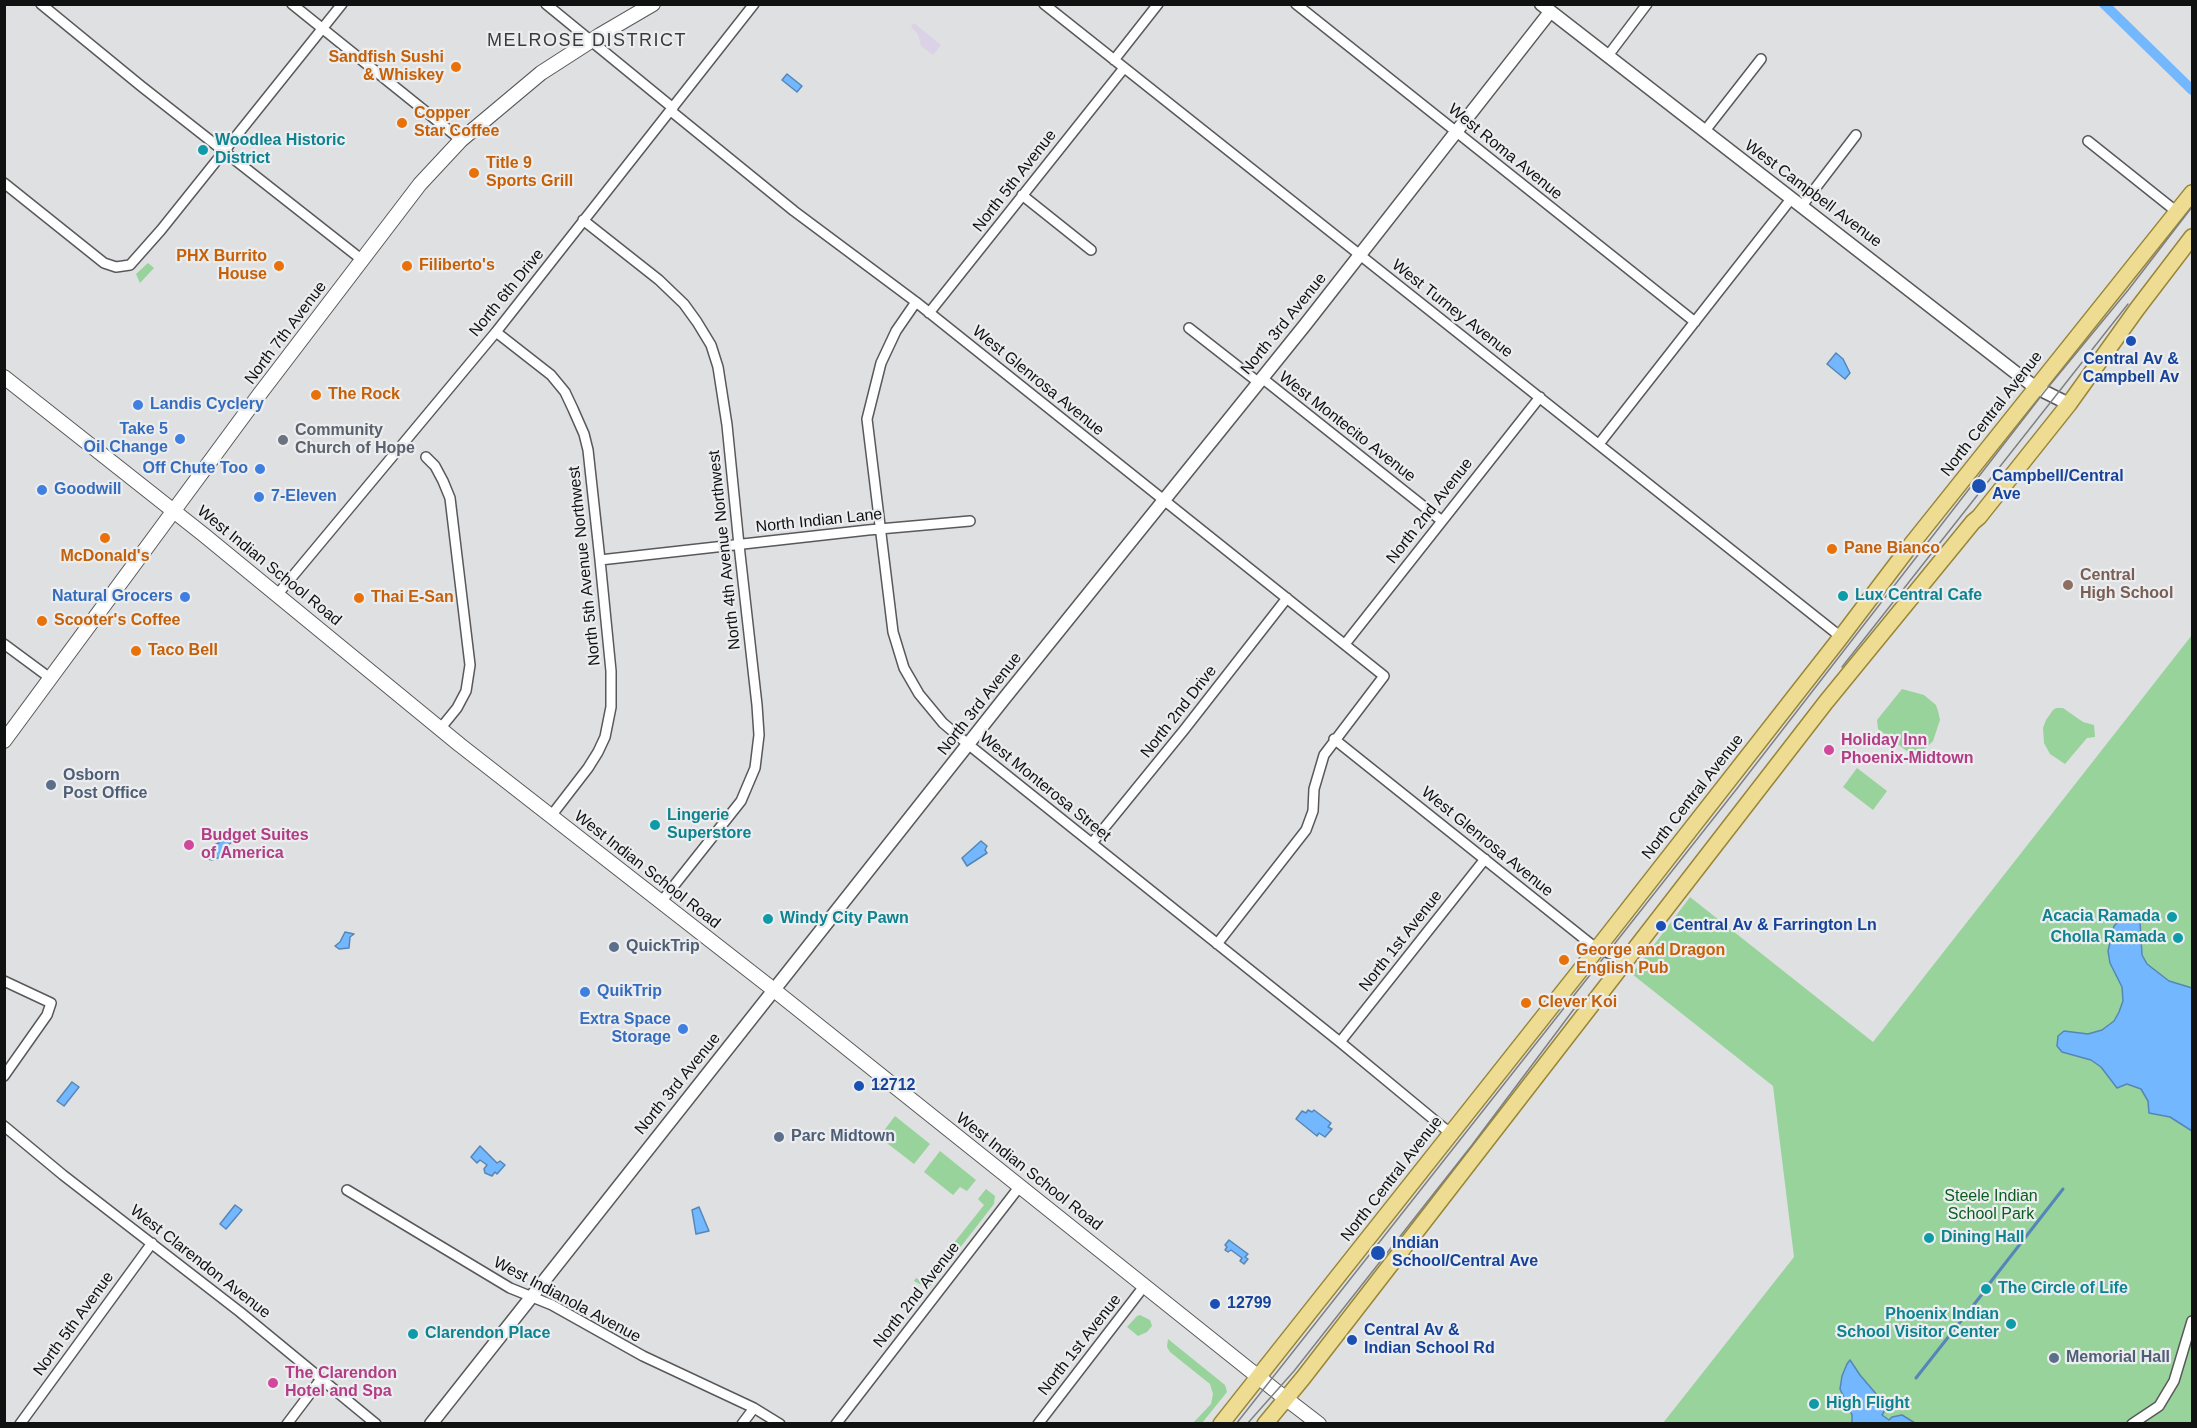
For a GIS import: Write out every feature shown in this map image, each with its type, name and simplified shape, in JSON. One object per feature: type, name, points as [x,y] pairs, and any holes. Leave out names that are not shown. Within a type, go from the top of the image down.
[{"type":"main road","name":"North 7th Avenue","points":[[4,741],[420,184],[461,140],[533,79],[653,4]]},
{"type":"main road","name":"North Central Avenue","points":[[1221,1424],[1597,949],[2035,387],[2193,193]]},
{"type":"main road","points":[[1265,1424],[1822,707],[2069,404],[2136,309],[2193,237]]},
{"type":"main road","name":"West Indian School Road","points":[[4,377],[174,511],[440,729],[774,990],[1319,1424]]},
{"type":"street","points":[[41,4],[362,259]]},
{"type":"street","points":[[292,4],[461,140]]},
{"type":"street","points":[[4,183],[104,263],[120,267],[130,265],[136,261],[342,4]]},
{"type":"street","name":"West Glenrosa Avenue","points":[[546,4],[794,211],[916,302],[1384,676],[1334,739],[1597,949],[1626,959]]},
{"type":"street","name":"North 6th Drive","points":[[277,595],[496,332],[754,4]]},
{"type":"street","name":"West Turney Avenue","points":[[1044,4],[1841,637]]},
{"type":"street","points":[[1114,60],[1158,4]]},
{"type":"street","name":"West Roma Avenue","points":[[1296,4],[1695,322]]},
{"type":"street","points":[[1607,57],[1647,4]]},
{"type":"street","name":"North 3rd Avenue","points":[[431,1424],[531,1295],[1457,132],[1548,7]]},
{"type":"street","name":"West Campbell Avenue","points":[[1548,7],[1607,57],[2035,387],[2069,404]]},
{"type":"street","points":[[1704,132],[1761,59]]},
{"type":"street","name":"North 5th Avenue","points":[[929,313],[1124,68]]},
{"type":"street","points":[[1599,444],[1695,322],[1856,135]]},
{"type":"street","points":[[2088,141],[2177,212]]},
{"type":"street","points":[[1022,195],[1091,250]]},
{"type":"street","name":"North 4th Avenue Northwest","points":[[583,220],[658,280],[684,304],[697,322],[711,345],[718,367],[728,425],[757,705],[759,735],[755,768],[741,801],[661,902]]},
{"type":"street","name":"West Monterosa Street","points":[[916,302],[896,331],[881,363],[867,419],[892,632],[904,668],[932,711],[969,745],[1450,1133]]},
{"type":"street","name":"West Montecito Avenue","points":[[1189,328],[1442,521]]},
{"type":"street","name":"North 5th Avenue Northwest","points":[[496,332],[551,375],[565,392],[584,434],[588,450],[611,671],[611,707],[605,737],[598,752],[551,816]]},
{"type":"street","name":"North 2nd Avenue","points":[[1345,644],[1540,397]]},
{"type":"street","points":[[426,457],[443,481],[450,498],[470,665],[466,691],[457,708],[440,729]]},
{"type":"street","name":"North Indian Lane","points":[[600,560],[969,521]]},
{"type":"street","name":"North 2nd Drive","points":[[1092,843],[1287,598]]},
{"type":"street","points":[[4,644],[50,678]]},
{"type":"street","points":[[1217,944],[1306,830],[1314,811],[1314,789],[1318,770],[1334,739]]},
{"type":"street","name":"North 1st Avenue","points":[[1340,1042],[1485,859]]},
{"type":"street","points":[[4,981],[51,1003],[47,1015],[4,1076]]},
{"type":"street","name":"West Clarendon Avenue","points":[[4,1126],[376,1424]]},
{"type":"street","name":"North 2nd Avenue","points":[[837,1424],[1020,1186]]},
{"type":"street","name":"West Indianola Avenue","points":[[347,1190],[510,1288],[531,1295],[643,1356],[754,1408],[780,1424]]},
{"type":"street","name":"North 5th Avenue","points":[[20,1424],[152,1243]]},
{"type":"street","name":"North 1st Avenue","points":[[1038,1424],[1145,1285]]},
{"type":"street","points":[[2132,1424],[2159,1406],[2175,1381],[2193,1321]]},
{"type":"street","points":[[287,1424],[321,1379]]},
{"type":"street","points":[[742,1424],[754,1408]]},
{"type":"shaded area","points":[[914,23],[941,45],[933,55],[921,46],[918,35],[911,26]]},
{"type":"green space","points":[[148,263],[154,268],[140,283],[136,274]]},
{"type":"green space","name":"Steele Indian School Park","points":[[2192,635],[2192,1423],[1663,1423],[1794,1257],[1773,1086],[1632,974],[1690,897],[1873,1042]]},
{"type":"green space","points":[[1902,689],[1924,695],[1936,705],[1940,720],[1933,741],[1916,758],[1878,729],[1877,720]]},
{"type":"green space","points":[[2056,708],[2063,708],[2083,722],[2094,725],[2095,737],[2087,738],[2065,764],[2050,754],[2044,743],[2043,728],[2046,720]]},
{"type":"green space","points":[[1857,768],[1887,791],[1873,810],[1843,787]]},
{"type":"green space","points":[[895,1116],[930,1144],[914,1164],[879,1137]]},
{"type":"green space","points":[[940,1151],[976,1180],[967,1191],[960,1187],[953,1195],[924,1172]]},
{"type":"green space","points":[[986,1189],[995,1196],[994,1204],[931,1285],[927,1288],[914,1281],[916,1278],[923,1282],[984,1205],[978,1199]]},
{"type":"green space","points":[[1140,1315],[1150,1320],[1152,1326],[1147,1332],[1138,1336],[1127,1327]]},
{"type":"green space","points":[[1168,1339],[1225,1385],[1227,1392],[1202,1423],[1193,1423],[1211,1404],[1213,1394],[1210,1384],[1170,1352],[1167,1347]]},
{"type":"water","points":[[787,74],[802,86],[797,92],[782,80]]},
{"type":"water","points":[[1836,353],[1843,359],[1850,373],[1845,379],[1827,364]]},
{"type":"water","points":[[224,836],[232,842],[227,846],[223,856],[212,860],[205,858],[204,851],[210,851],[214,845],[223,841]]},
{"type":"water","points":[[981,841],[987,846],[985,850],[987,853],[967,866],[962,858]]},
{"type":"water","points":[[2127,913],[2136,915],[2140,921],[2142,955],[2147,964],[2169,981],[2192,988],[2192,1131],[2170,1117],[2149,1113],[2148,1101],[2141,1089],[2127,1084],[2117,1088],[2101,1067],[2091,1060],[2062,1052],[2057,1046],[2058,1036],[2064,1031],[2088,1034],[2102,1030],[2114,1021],[2119,1012],[2123,1001],[2122,987],[2110,963],[2108,951],[2114,926]]},
{"type":"water","points":[[345,932],[354,934],[350,937],[349,948],[339,949],[335,946]]},
{"type":"water","points":[[72,1082],[79,1087],[64,1106],[57,1101]]},
{"type":"water","points":[[1308,1110],[1312,1112],[1314,1110],[1331,1123],[1328,1127],[1332,1129],[1325,1137],[1319,1133],[1317,1136],[1296,1119],[1302,1111],[1306,1113]]},
{"type":"water","points":[[480,1146],[497,1163],[500,1161],[505,1165],[497,1174],[495,1172],[492,1176],[485,1173],[484,1169],[487,1165],[480,1160],[477,1163],[471,1157]]},
{"type":"water","points":[[235,1205],[242,1210],[226,1229],[220,1224]]},
{"type":"water","points":[[699,1207],[709,1231],[696,1234],[692,1210]]},
{"type":"water","points":[[1229,1240],[1248,1254],[1245,1257],[1248,1259],[1244,1264],[1240,1261],[1242,1258],[1231,1250],[1228,1252],[1225,1250],[1227,1247],[1225,1245]]},
{"type":"water","points":[[1850,1360],[1883,1402],[1885,1410],[1882,1415],[1889,1420],[1902,1415],[1915,1423],[1852,1423],[1852,1415],[1840,1389],[1842,1376]]},
{"type":"waterway","points":[[2104,4],[2192,90]]},
{"type":"waterway","points":[[1989,1284],[2063,1189]]},
{"type":"waterway","points":[[1916,1378],[1983,1293]]},
{"type":"tram line","points":[[1236,1424],[1739,786],[2045,391],[2129,289],[2192,207]]},
{"type":"tram line","points":[[1842,667],[2128,304]]},
{"type":"tram line","points":[[1247,1424],[1294,1371],[1472,1145],[1574,1009]]},
{"type":"place","name":"Sandfish Sushi & Whiskey","points":[[456,67]]},
{"type":"place","name":"Copper Star Coffee","points":[[402,123]]},
{"type":"place","name":"Woodlea Historic District","points":[[203,150]]},
{"type":"place","name":"Title 9 Sports Grill","points":[[474,173]]},
{"type":"place","name":"PHX Burrito House","points":[[279,266]]},
{"type":"place","name":"Filiberto's","points":[[407,266]]},
{"type":"place","name":"Central Av & Campbell Av","points":[[2131,341]]},
{"type":"place","name":"The Rock","points":[[316,395]]},
{"type":"place","name":"Landis Cyclery","points":[[138,405]]},
{"type":"place","name":"Take 5 Oil Change","points":[[180,439]]},
{"type":"place","name":"Community Church of Hope","points":[[283,440]]},
{"type":"place","name":"Off Chute Too","points":[[260,469]]},
{"type":"place","name":"Campbell/Central Ave","points":[[1979,486]]},
{"type":"place","name":"Goodwill","points":[[42,490]]},
{"type":"place","name":"7-Eleven","points":[[259,497]]},
{"type":"place","name":"McDonald's","points":[[105,538]]},
{"type":"place","name":"Pane Bianco","points":[[1832,549]]},
{"type":"place","name":"Central High School","points":[[2068,585]]},
{"type":"place","name":"Lux Central Cafe","points":[[1843,596]]},
{"type":"place","name":"Natural Grocers","points":[[185,597]]},
{"type":"place","name":"Thai E-San","points":[[359,598]]},
{"type":"place","name":"Scooter's Coffee","points":[[42,621]]},
{"type":"place","name":"Taco Bell","points":[[136,651]]},
{"type":"place","name":"Holiday Inn Phoenix-Midtown","points":[[1829,750]]},
{"type":"place","name":"Osborn Post Office","points":[[51,785]]},
{"type":"place","name":"Lingerie Superstore","points":[[655,825]]},
{"type":"place","name":"Budget Suites of America","points":[[189,845]]},
{"type":"place","name":"Acacia Ramada","points":[[2172,917]]},
{"type":"place","name":"Windy City Pawn","points":[[768,919]]},
{"type":"place","name":"Central Av & Farrington Ln","points":[[1661,926]]},
{"type":"place","name":"Cholla Ramada","points":[[2178,938]]},
{"type":"place","name":"QuickTrip","points":[[614,947]]},
{"type":"place","name":"George and Dragon English Pub","points":[[1564,960]]},
{"type":"place","name":"QuikTrip","points":[[585,992]]},
{"type":"place","name":"Clever Koi","points":[[1526,1003]]},
{"type":"place","name":"Extra Space Storage","points":[[683,1029]]},
{"type":"place","name":"12712","points":[[859,1086]]},
{"type":"place","name":"Parc Midtown","points":[[779,1137]]},
{"type":"place","name":"Dining Hall","points":[[1929,1238]]},
{"type":"place","name":"Indian School/Central Ave","points":[[1378,1253]]},
{"type":"place","name":"The Circle of Life","points":[[1986,1289]]},
{"type":"place","name":"12799","points":[[1215,1304]]},
{"type":"place","name":"Phoenix Indian School Visitor Center","points":[[2011,1324]]},
{"type":"place","name":"Clarendon Place","points":[[413,1334]]},
{"type":"place","name":"Central Av & Indian School Rd","points":[[1352,1340]]},
{"type":"place","name":"Memorial Hall","points":[[2054,1358]]},
{"type":"place","name":"The Clarendon Hotel and Spa","points":[[273,1383]]},
{"type":"place","name":"High Flight","points":[[1814,1404]]},
{"type":"district","name":"MELROSE DISTRICT","points":[[587,41]]}]
